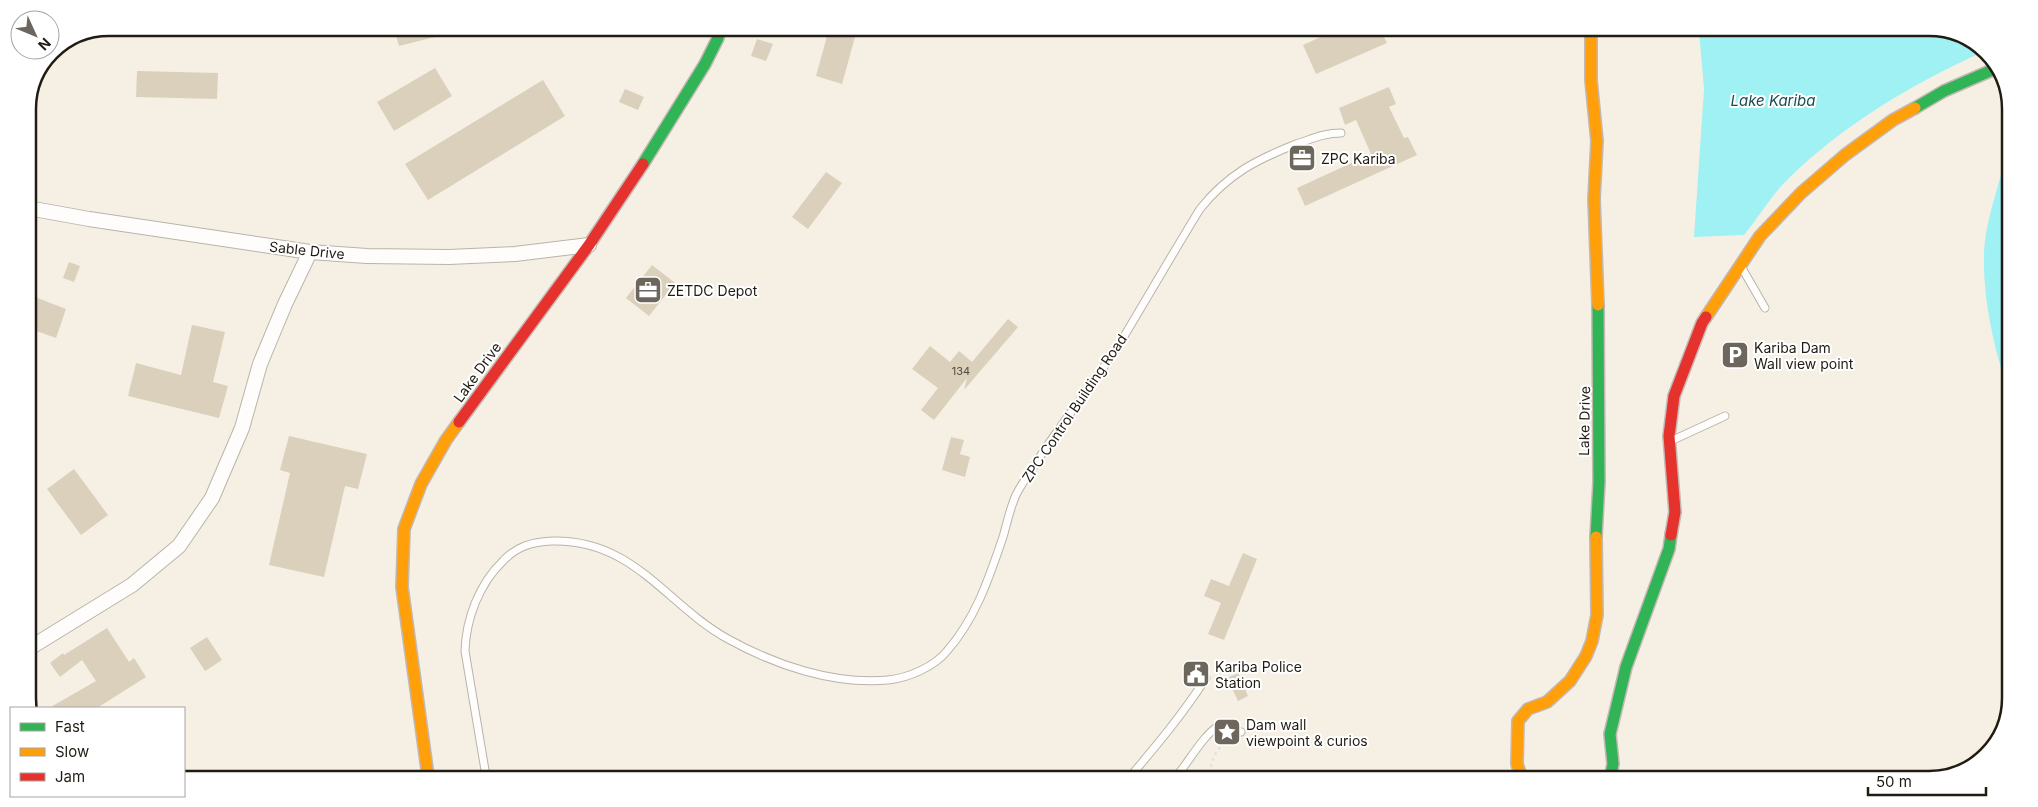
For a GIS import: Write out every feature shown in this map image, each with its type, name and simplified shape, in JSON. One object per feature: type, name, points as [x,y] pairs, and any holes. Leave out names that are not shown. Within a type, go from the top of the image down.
[{"type":"main road","name":"Lake Drive","points":[[427,771],[402,586],[404,529],[421,484],[446,440],[589,245],[648,157],[700,72],[718,36]]},
{"type":"main road","name":"Lake Drive","points":[[1520,771],[1517,764],[1518,721],[1528,709],[1547,702],[1570,681],[1586,656],[1592,640],[1597,615],[1596,538],[1599,482],[1600,341],[1594,199],[1597,141],[1591,80],[1591,36]]},
{"type":"main road","points":[[1612,771],[1613,764],[1610,734],[1626,667],[1669,549],[1675,512],[1670,441],[1674,396],[1702,323],[1760,236],[1801,193],[1845,154],[1893,120],[1944,91],[1990,71]]},
{"type":"street","name":"Sable Drive","points":[[36,209],[310,252],[367,256],[449,257],[515,254],[589,245]]},
{"type":"street","points":[[36,644],[132,585],[179,546],[212,498],[242,428],[260,364],[285,304],[310,252]]},
{"type":"lane","name":"ZPC Control Building Road","points":[[485,771],[465,651],[466,633],[475,603],[498,566],[512,551],[534,542],[581,542],[601,548],[639,569],[698,618],[727,639],[776,661],[803,670],[840,679],[887,680],[914,673],[937,661],[946,653],[970,622],[989,578],[1016,494],[1049,441],[1120,343],[1131,321],[1205,203],[1242,169],[1264,156],[1327,133],[1341,133]]},
{"type":"lane","points":[[1741,266],[1765,308]]},
{"type":"lane","points":[[1670,441],[1725,416]]},
{"type":"lane","points":[[1135,771],[1194,697],[1206,678]]},
{"type":"lane","points":[[1182,771],[1210,732],[1218,726],[1241,732]]},
{"type":"path","points":[[1209,771],[1214,756],[1220,747],[1215,738],[1218,726]]},
{"type":"water","name":"Lake Kariba","points":[[1699,36],[1928,36],[1952,40],[1976,55],[1905,91],[1833,140],[1783,184],[1744,235],[1694,237],[1704,89]]},
{"type":"water","points":[[2002,172],[2002,370],[1988,311],[1984,279],[1984,246]]},
{"type":"building","points":[[396,36],[439,36],[399,46]]},
{"type":"building","points":[[827,36],[855,37],[842,84],[816,76]]},
{"type":"building","points":[[1323,36],[1384,36],[1387,43],[1316,74],[1303,45]]},
{"type":"building","points":[[757,39],[773,44],[766,61],[751,56]]},
{"type":"building","points":[[435,68],[452,96],[394,131],[377,102]]},
{"type":"building","points":[[137,71],[218,73],[217,99],[136,97]]},
{"type":"building","points":[[543,80],[565,116],[428,200],[405,164]]},
{"type":"building","points":[[1389,87],[1396,104],[1389,107],[1404,138],[1408,137],[1417,155],[1305,206],[1297,188],[1371,154],[1356,120],[1345,125],[1339,108]]},
{"type":"building","points":[[625,89],[644,97],[638,110],[619,102]]},
{"type":"building","points":[[826,172],[842,183],[808,229],[792,217]]},
{"type":"building","points":[[69,262],[80,266],[74,282],[63,278]]},
{"type":"building","points":[[652,265],[675,283],[649,316],[626,298]]},
{"type":"building","points":[[36,297],[66,309],[56,338],[36,331]]},
{"type":"building","points":[[1008,319],[1018,327],[964,390],[967,378],[934,420],[921,410],[938,388],[912,369],[930,346],[950,362],[959,351],[972,362]]},
{"type":"building","points":[[192,325],[225,332],[213,382],[228,386],[219,418],[128,396],[136,363],[181,375]]},
{"type":"building","points":[[289,436],[367,454],[358,489],[345,486],[324,577],[269,565],[290,473],[280,470]]},
{"type":"building","points":[[951,437],[964,440],[960,454],[970,457],[965,477],[942,470]]},
{"type":"building","points":[[74,469],[108,515],[81,535],[47,489]]},
{"type":"building","points":[[1243,553],[1257,559],[1224,640],[1208,634],[1221,603],[1204,596],[1211,579],[1229,586]]},
{"type":"building","points":[[107,628],[129,662],[134,658],[146,677],[99,707],[51,707],[96,681],[82,660],[60,677],[50,663],[63,653],[64,655]]},
{"type":"building","points":[[207,637],[222,660],[205,671],[190,648]]},
{"type":"building","points":[[1238,673],[1248,696],[1238,701],[1227,678]]},
{"type":"traffic: fast","points":[[643,164],[705,64],[718,36]]},
{"type":"traffic: fast","points":[[1915,108],[1944,91],[1990,71]]},
{"type":"traffic: fast","points":[[1596,537],[1599,482],[1598,305]]},
{"type":"traffic: fast","points":[[1612,771],[1613,764],[1610,734],[1626,667],[1669,549],[1671,535]]},
{"type":"traffic: slow","points":[[1591,36],[1591,80],[1597,141],[1594,199],[1598,305]]},
{"type":"traffic: slow","points":[[1706,317],[1760,236],[1801,193],[1845,155],[1893,120],[1915,108]]},
{"type":"traffic: slow","points":[[427,771],[402,587],[404,529],[421,484],[446,440],[459,422]]},
{"type":"traffic: slow","points":[[1519,771],[1517,764],[1518,721],[1528,709],[1547,702],[1570,681],[1586,656],[1592,641],[1597,615],[1596,537]]},
{"type":"traffic: jam","points":[[459,422],[589,245],[643,164]]},
{"type":"traffic: jam","points":[[1671,535],[1675,512],[1669,436],[1674,396],[1706,317]]},
{"type":"place","name":"ZPC Kariba","points":[[1302,158]]},
{"type":"place","name":"ZETDC Depot","points":[[648,290]]},
{"type":"place","name":"Kariba Dam Wall view point","points":[[1735,355]]},
{"type":"place","name":"Kariba Police Station","points":[[1196,674]]},
{"type":"place","name":"Dam wall viewpoint & curios","points":[[1227,732]]}]
